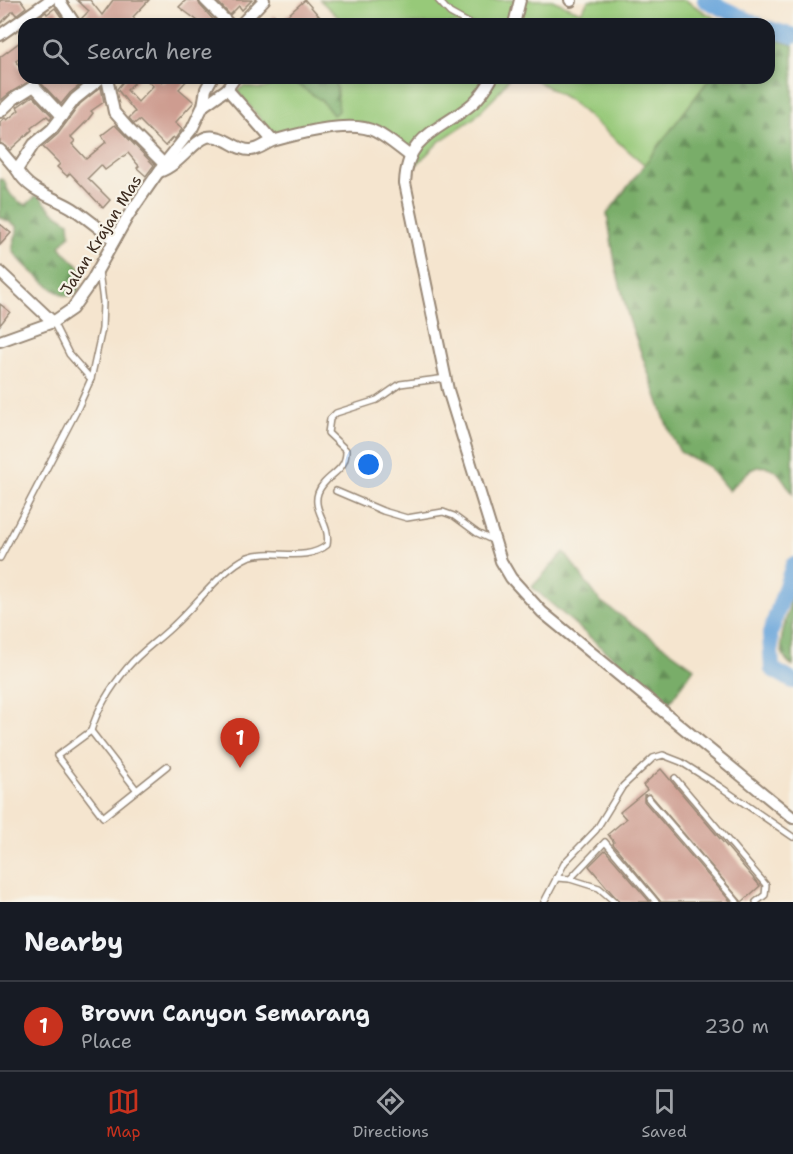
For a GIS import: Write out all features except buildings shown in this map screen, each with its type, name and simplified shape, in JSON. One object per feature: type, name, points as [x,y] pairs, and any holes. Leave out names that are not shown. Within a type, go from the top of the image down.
[{"type":"street","points":[[24,18],[50,0]]},
{"type":"street","points":[[59,0],[71,18]]},
{"type":"street","points":[[206,0],[223,18]]},
{"type":"street","points":[[247,18],[264,0]]},
{"type":"street","points":[[516,18],[520,0]]},
{"type":"street","points":[[0,35],[18,22]]},
{"type":"street","points":[[17,170],[33,144],[52,129],[75,99],[94,84]]},
{"type":"street","points":[[108,84],[114,112],[161,168],[171,167],[207,137],[220,137],[247,150],[260,149],[272,140],[316,131],[363,127],[376,132],[410,156]]},
{"type":"street","name":"Jalan Krajan Mas","points":[[3,338],[53,322],[72,309],[91,282],[128,216],[161,168],[192,129],[203,106],[209,84]]},
{"type":"street","points":[[203,106],[231,84]]},
{"type":"street","points":[[488,84],[474,103],[424,135],[415,145],[406,169],[409,206],[446,378],[501,561],[511,578],[542,612],[793,818]]},
{"type":"street","points":[[0,112],[15,98],[34,86],[62,116]]},
{"type":"street","points":[[227,89],[272,140]]},
{"type":"street","points":[[0,150],[23,179],[34,188],[77,211],[114,240]]},
{"type":"street","points":[[0,272],[53,322]]},
{"type":"lane","points":[[438,0],[450,13],[459,18]]},
{"type":"lane","points":[[0,558],[91,379],[102,329],[103,302],[99,267]]},
{"type":"lane","points":[[53,322],[69,354],[91,379]]},
{"type":"lane","points":[[167,766],[104,817],[57,756],[91,730],[94,719],[107,696],[136,657],[175,625],[234,566],[245,558],[255,555],[309,554],[319,551],[327,544],[328,530],[316,503],[317,495],[327,480],[344,465],[346,457],[346,450],[328,433],[330,419],[336,413],[377,400],[400,384],[446,378]]},
{"type":"lane","points":[[336,491],[406,518],[443,512],[454,516],[477,533],[495,542]]},
{"type":"lane","points":[[91,730],[136,789]]},
{"type":"lane","points":[[544,902],[565,862],[596,830],[623,786],[653,758],[663,755],[681,762],[793,837]]},
{"type":"lane","points":[[675,778],[766,885],[765,895],[756,902]]},
{"type":"lane","points":[[648,798],[737,902]]},
{"type":"lane","points":[[570,879],[605,842],[656,902]]},
{"type":"lane","points":[[556,878],[570,879],[599,888],[615,902]]},
{"type":"green space","points":[[320,0],[552,0],[581,12],[589,0],[685,0],[714,18],[339,18]]},
{"type":"green space","points":[[775,40],[793,45],[793,494],[776,471],[762,466],[744,475],[729,491],[709,467],[680,452],[669,431],[629,319],[616,269],[607,214],[705,84],[775,84]]},
{"type":"green space","points":[[297,84],[336,84],[339,111],[333,115],[322,101]]},
{"type":"green space","points":[[299,84],[322,101],[329,84],[505,84],[473,119],[440,141],[417,164],[400,140],[362,123],[281,134],[271,132],[237,91],[244,86],[256,89],[272,85]]},
{"type":"green space","points":[[542,84],[706,84],[645,165],[568,99]]},
{"type":"green space","points":[[0,179],[4,180],[9,192],[17,200],[26,205],[36,196],[40,197],[52,211],[69,222],[70,235],[60,246],[84,271],[77,293],[67,296],[58,292],[15,254],[13,246],[17,226],[0,217]]},
{"type":"green space","points":[[564,552],[600,601],[694,668],[668,705],[532,587]]},
{"type":"green space","points":[[793,592],[793,666],[784,657],[781,645]]},
{"type":"waterway","points":[[705,0],[743,18]]},
{"type":"waterway","points":[[775,31],[793,36]]},
{"type":"waterway","points":[[793,565],[770,634],[772,669],[793,681]]},
{"type":"place","name":"Brown Canyon Semarang","points":[[240,768]]}]
